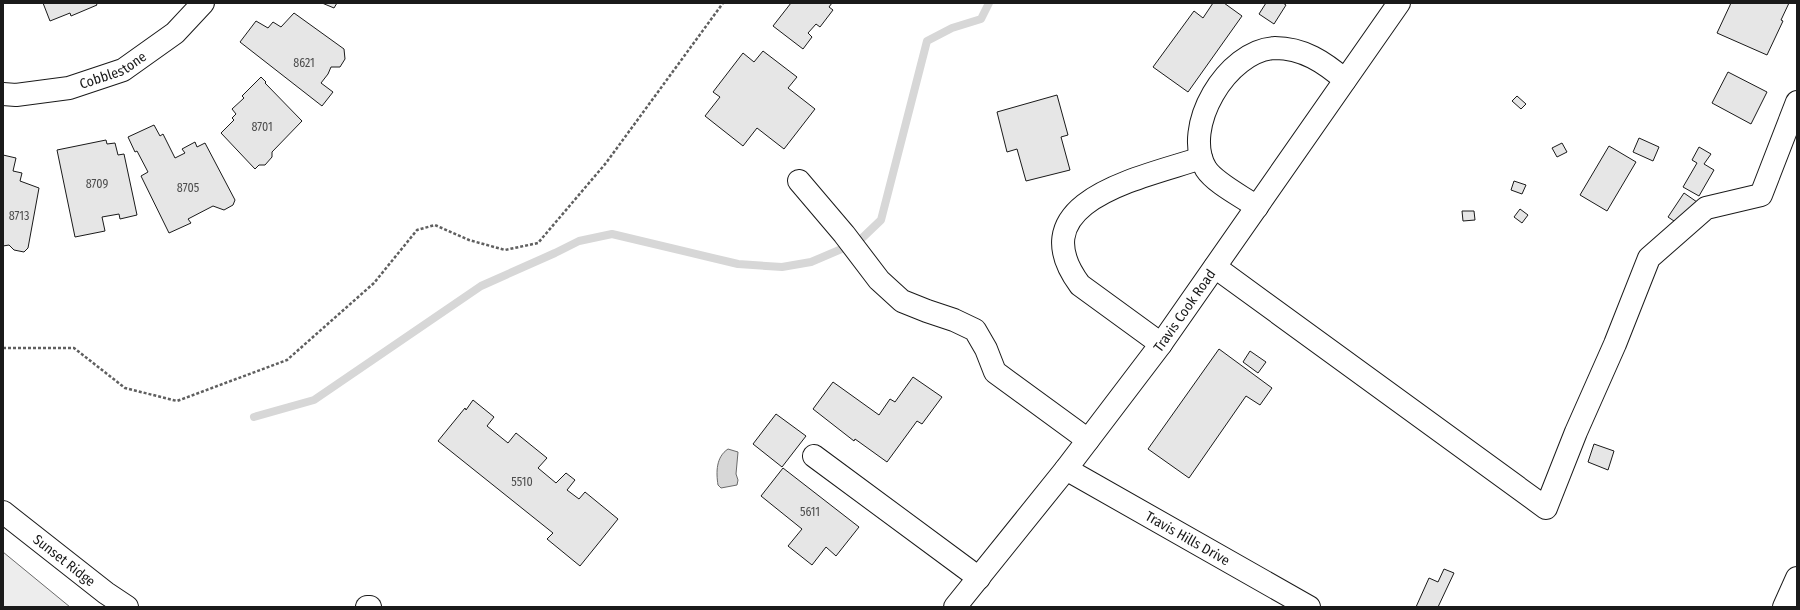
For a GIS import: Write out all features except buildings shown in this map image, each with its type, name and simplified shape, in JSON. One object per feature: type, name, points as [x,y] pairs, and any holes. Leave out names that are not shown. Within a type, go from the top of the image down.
[{"type":"street","name":"Cobblestone","points":[[3,94],[16,95],[69,88],[123,70],[175,33],[203,3]]},
{"type":"street","name":"Travis Cook Road","points":[[955,607],[1066,469],[1161,344],[1399,3]]},
{"type":"street","points":[[1258,207],[1214,178],[1206,170],[1200,148],[1204,114],[1212,96],[1227,73],[1244,58],[1273,48],[1290,49],[1304,52],[1315,58],[1345,80]]},
{"type":"street","points":[[1215,267],[1546,508],[1576,432],[1615,344],[1649,258],[1706,208],[1761,195],[1797,102]]},
{"type":"street","points":[[1161,344],[1080,285],[1073,276],[1066,256],[1064,230],[1070,218],[1095,197],[1200,148]]},
{"type":"street","points":[[799,181],[844,234],[879,280],[902,301],[954,320],[975,330],[986,349],[995,372],[1088,440]]},
{"type":"street","points":[[814,456],[979,578]]},
{"type":"street","name":"Travis Hills Drive","points":[[1066,469],[1308,607]]},
{"type":"street","name":"Sunset Ridge","points":[[3,512],[106,593],[127,607]]},
{"type":"street","points":[[1784,607],[1797,578]]},
{"type":"path","points":[[3,348],[74,348],[125,388],[177,401],[287,360],[374,283],[416,230],[435,225],[469,240],[505,250],[538,243],[606,163],[723,3]]},
{"type":"shaded area","points":[[728,449],[738,452],[736,474],[738,480],[737,485],[721,488],[718,485],[718,465],[721,456]]},
{"type":"shaded area","points":[[3,552],[70,607],[3,607]]},
{"type":"waterway","points":[[254,417],[314,400],[481,286],[579,241],[612,234],[738,264],[782,267],[811,262],[858,242],[881,220],[927,41],[952,28],[981,19],[989,3]]}]
